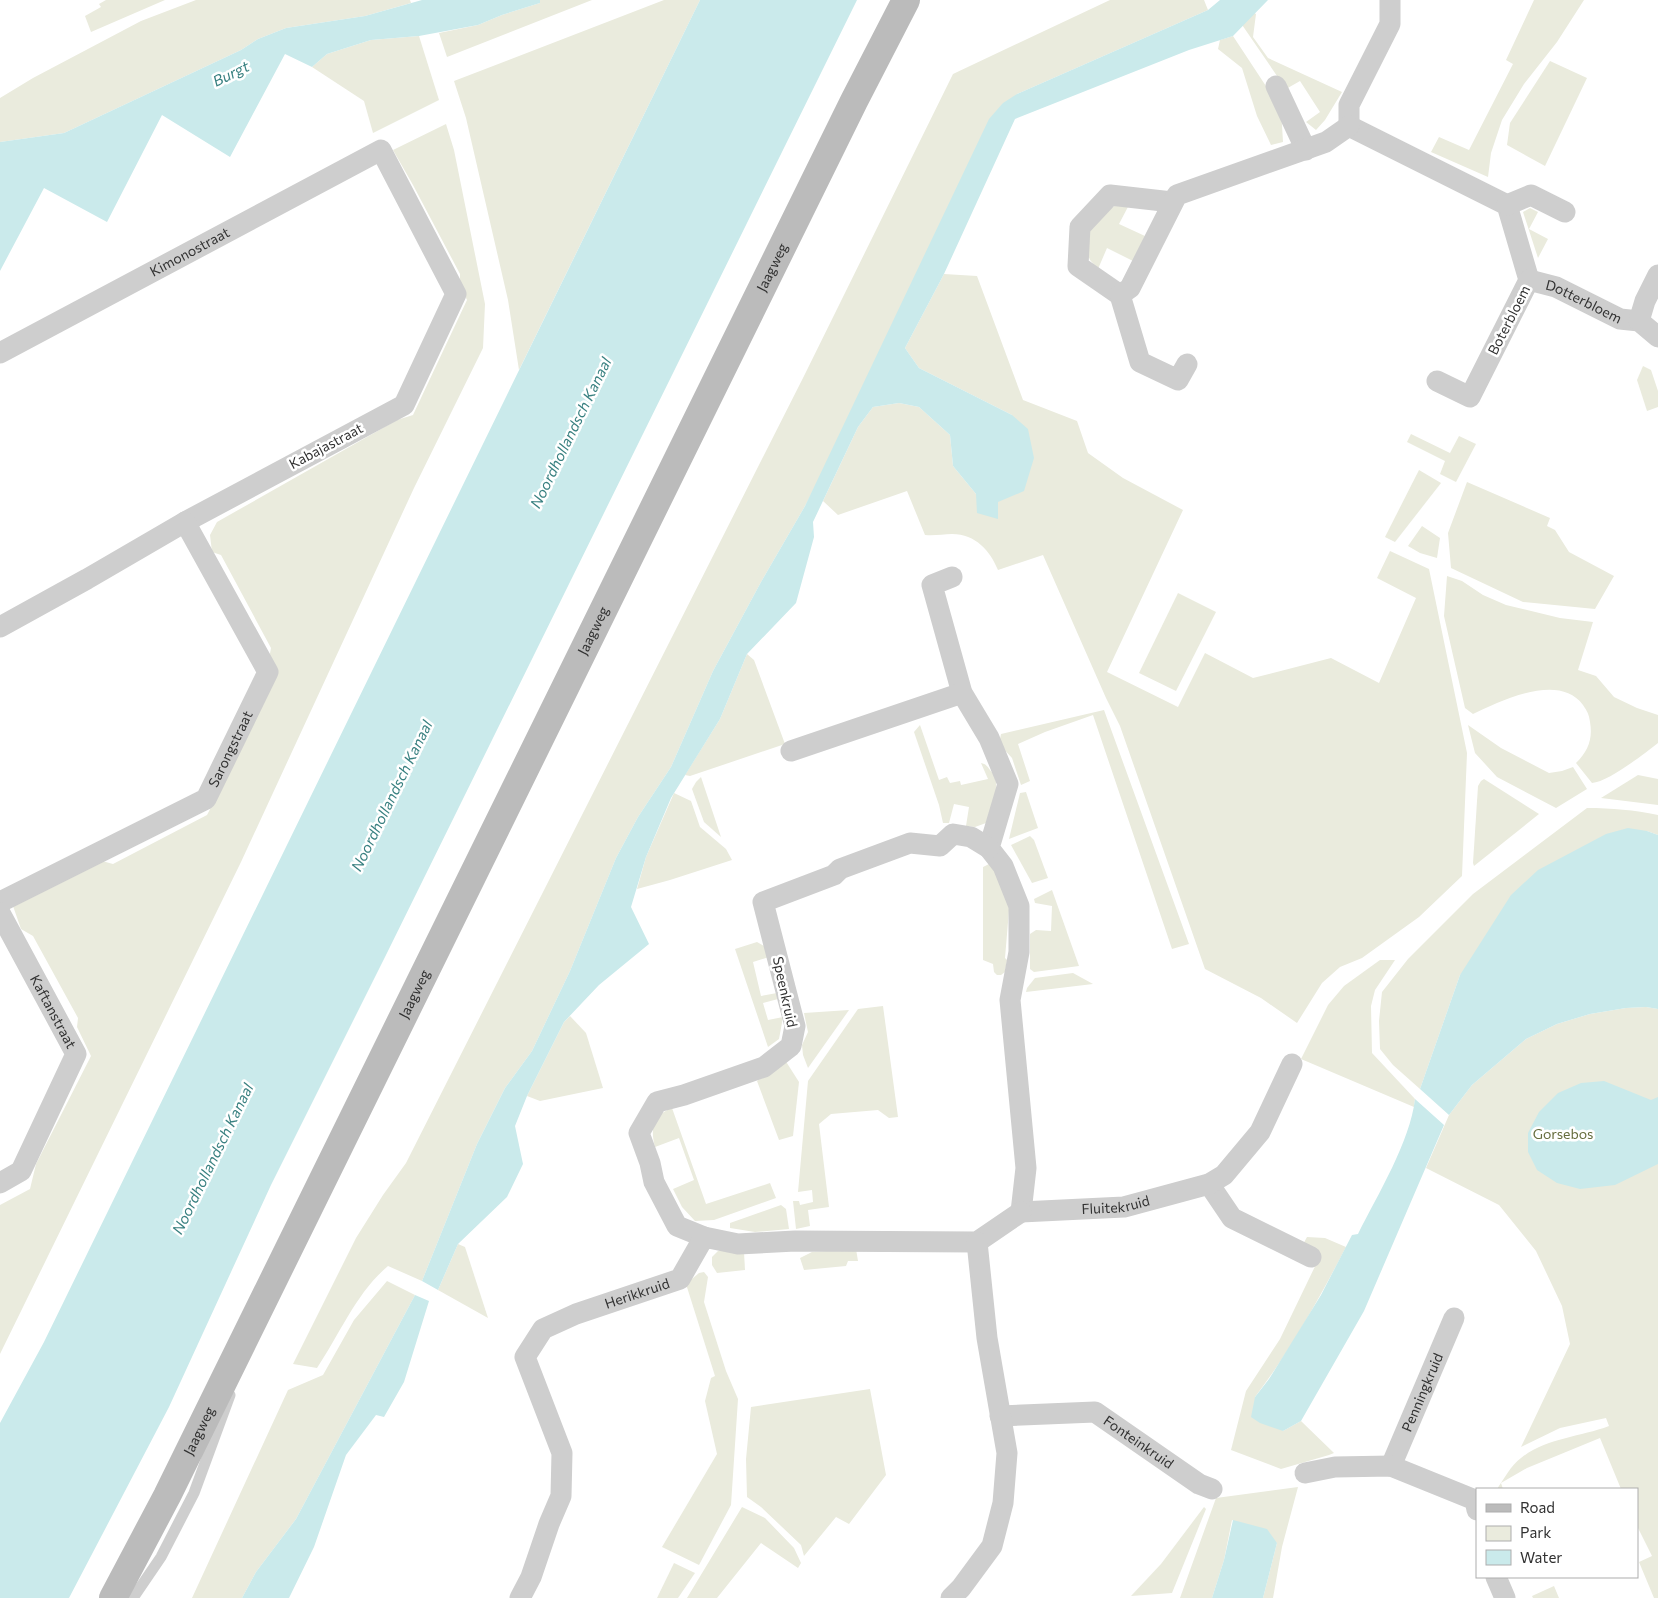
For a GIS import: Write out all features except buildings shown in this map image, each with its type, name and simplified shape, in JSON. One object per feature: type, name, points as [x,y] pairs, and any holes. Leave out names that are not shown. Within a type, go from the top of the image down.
[{"type":"main road","name":"Jaagweg","points":[[113,1598],[167,1496],[280,1262],[837,135],[906,0]]},
{"type":"street","points":[[1349,126],[1349,105],[1390,24],[1390,0]]},
{"type":"street","points":[[1276,86],[1306,150]]},
{"type":"street","points":[[1120,295],[1130,288],[1177,195],[1326,142],[1349,126]]},
{"type":"street","points":[[1349,126],[1507,205],[1531,195],[1565,212]]},
{"type":"street","name":"Kimonostraat","points":[[0,353],[381,150]]},
{"type":"street","name":"Kabajastraat","points":[[0,627],[88,579],[185,522],[404,405],[456,294],[381,150]]},
{"type":"street","points":[[1172,202],[1110,195],[1080,227],[1078,266],[1120,295],[1140,362],[1178,380],[1186,364]]},
{"type":"street","name":"Boterbloem","points":[[1437,381],[1470,398],[1529,280],[1507,205]]},
{"type":"street","name":"Dotterbloem","points":[[1639,321],[1645,300],[1658,275]]},
{"type":"street","name":"Dotterbloem","points":[[1529,280],[1556,287],[1620,319],[1639,321],[1658,337]]},
{"type":"street","name":"Sarongstraat","points":[[0,902],[206,798],[268,672],[185,522]]},
{"type":"street","points":[[952,577],[932,585],[962,692],[990,738],[1008,784],[989,848]]},
{"type":"street","points":[[791,751],[962,692]]},
{"type":"street","name":"Speenkruid","points":[[704,1237],[677,1226],[654,1182],[650,1163],[639,1133],[657,1102],[684,1095],[764,1067],[791,1046],[795,1026],[763,902],[834,875],[840,869],[910,843],[940,846],[953,834],[971,837],[989,848],[1004,866],[1019,906],[1020,952],[1010,1000],[1026,1168],[1021,1212]]},
{"type":"street","name":"Kaftanstraat","points":[[0,913],[76,1054],[21,1171],[0,1183]]},
{"type":"street","name":"Fluitekruid","points":[[1021,1212],[1124,1206],[1209,1184],[1224,1175],[1260,1132],[1292,1064]]},
{"type":"street","points":[[1209,1184],[1232,1218],[1311,1257]]},
{"type":"street","points":[[704,1237],[738,1244],[795,1241],[977,1242],[1021,1212]]},
{"type":"street","name":"Herikkruid","points":[[520,1598],[531,1576],[561,1496],[562,1452],[525,1357],[543,1329],[576,1314],[680,1279],[704,1237]]},
{"type":"street","points":[[951,1598],[961,1588],[992,1546],[1003,1503],[1006,1453],[987,1338],[977,1242]]},
{"type":"street","name":"Penningkruid","points":[[1391,1466],[1454,1318]]},
{"type":"street","name":"Fonteinkruid","points":[[1000,1416],[1095,1412],[1199,1484],[1212,1489]]},
{"type":"street","points":[[1305,1473],[1335,1467],[1391,1466],[1475,1500],[1476,1505]]},
{"type":"street","points":[[1496,1578],[1505,1598]]},
{"type":"lane","name":"Jaagweg","points":[[133,1598],[161,1557],[194,1493],[280,1262]]},
{"type":"green space","points":[[106,0],[165,0],[91,32],[85,16],[101,7],[99,4]]},
{"type":"green space","points":[[196,0],[410,0],[411,3],[365,16],[286,28],[258,39],[241,50],[64,133],[0,142],[0,98],[33,78],[141,21]]},
{"type":"green space","points":[[540,0],[592,0],[447,57],[439,33],[478,25],[540,3]]},
{"type":"green space","points":[[664,0],[700,0],[519,370],[508,300],[466,118],[454,81]]},
{"type":"green space","points":[[1110,0],[1204,0],[1208,10],[1017,94],[805,506],[713,671],[671,767],[638,817],[616,858],[570,971],[532,1051],[505,1088],[477,1144],[422,1281],[388,1266],[358,1301],[317,1368],[293,1364],[356,1238],[406,1163],[804,376],[953,74]]},
{"type":"green space","points":[[1225,0],[1234,0],[1256,14],[1253,37],[1268,58],[1342,92],[1325,120],[1316,130],[1306,122],[1320,112],[1300,81],[1286,89]]},
{"type":"green space","points":[[1534,0],[1584,0],[1557,42],[1524,84],[1502,120],[1491,153],[1488,177],[1431,152],[1439,137],[1469,150],[1513,64],[1506,60]]},
{"type":"green space","points":[[419,36],[439,100],[373,133],[364,101],[312,67],[327,54],[371,40]]},
{"type":"green space","points":[[1233,36],[1281,109],[1283,142],[1271,145],[1257,116],[1242,68],[1218,49],[1220,40]]},
{"type":"green space","points":[[1550,61],[1587,78],[1545,166],[1507,145],[1510,123]]},
{"type":"green space","points":[[446,124],[454,150],[485,304],[483,348],[414,488],[241,862],[0,1354],[0,1205],[30,1189],[36,1164],[91,1056],[77,1027],[78,1018],[33,936],[21,929],[13,906],[102,861],[113,864],[207,815],[231,769],[269,659],[271,648],[221,555],[212,552],[210,535],[217,522],[397,420],[413,415],[467,300],[460,285],[460,274],[393,150]]},
{"type":"green space","points":[[1121,202],[1130,203],[1119,224],[1145,236],[1133,261],[1107,248],[1098,269],[1090,260],[1086,250],[1087,236],[1100,215]]},
{"type":"green space","points":[[1530,208],[1538,212],[1529,229],[1548,239],[1538,258],[1523,212]]},
{"type":"green space","points":[[944,274],[977,276],[1023,400],[1077,421],[1088,453],[1123,478],[1183,510],[1107,672],[1178,707],[1205,653],[1253,678],[1331,658],[1379,683],[1416,598],[1377,578],[1390,551],[1429,569],[1467,753],[1462,876],[1419,917],[1362,958],[1340,967],[1322,983],[1297,1023],[1261,998],[1205,969],[1120,726],[1043,555],[998,570],[991,556],[975,540],[952,534],[925,535],[907,491],[838,515],[823,501],[858,427],[873,407],[899,403],[919,407],[950,435],[953,466],[976,494],[998,502],[1012,415],[919,368],[905,348]]},
{"type":"green space","points":[[1643,366],[1651,370],[1658,391],[1658,407],[1647,411],[1637,380]]},
{"type":"green space","points":[[1411,434],[1450,453],[1459,436],[1476,444],[1456,482],[1440,474],[1445,461],[1407,442]]},
{"type":"green space","points":[[1419,470],[1441,483],[1395,542],[1385,537]]},
{"type":"green space","points":[[1467,482],[1550,518],[1547,526],[1555,530],[1569,552],[1614,576],[1595,609],[1523,602],[1451,568],[1448,533]]},
{"type":"green space","points":[[1422,526],[1440,538],[1437,558],[1420,553],[1408,546]]},
{"type":"green space","points":[[1447,576],[1462,581],[1483,595],[1506,605],[1560,618],[1593,622],[1578,670],[1596,676],[1614,697],[1658,715],[1658,743],[1616,773],[1592,783],[1576,763],[1584,754],[1589,744],[1591,728],[1587,711],[1573,695],[1560,691],[1545,690],[1530,692],[1499,702],[1473,714],[1465,708],[1444,616]]},
{"type":"green space","points":[[1178,593],[1216,612],[1176,691],[1139,673]]},
{"type":"green space","points":[[747,654],[754,660],[785,744],[690,776],[685,775],[720,719]]},
{"type":"green space","points":[[1104,710],[1189,944],[1172,949],[1093,715],[1018,744],[1030,781],[1021,785],[1012,758],[999,744],[1001,734]]},
{"type":"green space","points":[[920,725],[939,780],[947,777],[950,783],[960,781],[961,785],[988,779],[981,763],[986,765],[994,776],[996,782],[995,795],[986,823],[975,827],[966,826],[969,807],[954,804],[949,823],[943,823],[939,805],[914,732]]},
{"type":"green space","points":[[1468,725],[1501,748],[1549,773],[1573,767],[1587,789],[1556,808],[1497,777],[1475,753]]},
{"type":"green space","points":[[1638,775],[1658,779],[1658,805],[1601,798]]},
{"type":"green space","points":[[701,777],[721,837],[704,822],[692,789]]},
{"type":"green space","points":[[1484,779],[1539,814],[1474,866],[1478,786]]},
{"type":"green space","points":[[1026,792],[1038,828],[1009,839],[1020,793]]},
{"type":"green space","points":[[674,793],[691,801],[700,827],[726,849],[732,860],[637,889],[646,857]]},
{"type":"green space","points":[[1587,808],[1605,808],[1658,815],[1658,835],[1647,831],[1460,975],[1420,1089],[1393,1065],[1380,1049],[1379,1021],[1382,992],[1408,959],[1473,894]]},
{"type":"green space","points":[[1030,836],[1034,840],[1048,878],[1032,883],[1011,845]]},
{"type":"green space","points":[[989,864],[994,865],[1010,898],[1005,958],[1007,960],[1005,972],[1001,975],[997,975],[994,972],[993,964],[983,960],[983,867]]},
{"type":"green space","points":[[1052,890],[1079,966],[1034,972],[1030,969],[1030,934],[1036,930],[1051,931],[1052,906],[1035,903],[1034,899]]},
{"type":"green space","points":[[757,942],[766,947],[769,957],[753,962],[761,996],[777,993],[778,999],[763,1003],[768,1020],[783,1017],[779,1039],[768,1047],[735,949]]},
{"type":"green space","points":[[1380,960],[1395,960],[1375,990],[1371,1006],[1372,1053],[1415,1099],[1414,1107],[1301,1059],[1328,1005],[1344,986]]},
{"type":"green space","points":[[1073,973],[1093,984],[1026,992],[1035,978]]},
{"type":"green space","points":[[883,1006],[898,1117],[889,1118],[878,1110],[831,1114],[819,1124],[829,1207],[808,1210],[810,1226],[796,1229],[793,1201],[799,1201],[800,1205],[813,1202],[812,1190],[798,1192],[808,1081],[858,1009]]},
{"type":"green space","name":"Gorsebos","points":[[1646,1007],[1658,1009],[1658,1598],[1654,1598],[1639,1562],[1652,1556],[1638,1528],[1638,1488],[1621,1488],[1600,1438],[1527,1468],[1501,1483],[1503,1488],[1498,1488],[1508,1472],[1514,1464],[1531,1451],[1552,1442],[1609,1426],[1606,1418],[1560,1428],[1521,1447],[1570,1344],[1562,1306],[1536,1251],[1499,1205],[1426,1168],[1449,1115],[1472,1085],[1526,1039],[1557,1024],[1590,1014]]},
{"type":"green space","points":[[849,1010],[808,1068],[803,1055],[802,1045],[808,1032],[804,1013]]},
{"type":"green space","points":[[570,1016],[586,1033],[603,1088],[540,1101],[527,1096],[564,1022]]},
{"type":"green space","points":[[785,1060],[799,1082],[793,1136],[779,1140],[757,1081]]},
{"type":"green space","points":[[672,1108],[706,1204],[770,1183],[776,1198],[714,1220],[695,1221],[682,1207],[673,1189],[694,1180],[679,1138],[655,1147],[654,1123],[661,1114]]},
{"type":"green space","points":[[781,1205],[786,1209],[789,1229],[755,1232],[730,1228],[730,1223]]},
{"type":"green space","points":[[1307,1237],[1325,1238],[1346,1247],[1304,1324],[1255,1397],[1283,1431],[1301,1421],[1334,1453],[1281,1469],[1231,1450],[1246,1391],[1280,1339],[1320,1256],[1301,1248]]},
{"type":"green space","points":[[458,1244],[465,1247],[488,1318],[438,1290]]},
{"type":"green space","points":[[729,1248],[744,1252],[745,1270],[717,1273],[712,1265],[712,1257],[718,1251]]},
{"type":"green space","points":[[856,1249],[858,1261],[848,1261],[846,1266],[804,1270],[800,1258],[812,1252]]},
{"type":"green space","points":[[704,1272],[708,1277],[704,1302],[726,1371],[738,1399],[731,1505],[699,1565],[662,1547],[717,1454],[705,1401],[711,1378],[715,1376],[686,1284],[699,1273]]},
{"type":"green space","points":[[387,1281],[415,1295],[296,1519],[256,1572],[242,1598],[192,1598],[288,1390],[323,1375],[354,1320]]},
{"type":"green space","points":[[870,1389],[886,1475],[849,1524],[836,1517],[804,1556],[801,1545],[761,1507],[747,1497],[746,1459],[751,1407]]},
{"type":"green space","points":[[1298,1487],[1282,1547],[1273,1598],[1263,1598],[1277,1543],[1232,1520],[1224,1560],[1212,1598],[1180,1598],[1216,1498]]},
{"type":"green space","points":[[742,1507],[765,1518],[794,1548],[801,1563],[798,1568],[761,1543],[717,1598],[687,1598]]},
{"type":"green space","points":[[1204,1507],[1206,1509],[1172,1593],[1131,1596],[1161,1564]]},
{"type":"green space","points":[[674,1563],[695,1573],[678,1598],[657,1598]]},
{"type":"green space","points":[[1554,1586],[1559,1598],[1533,1598],[1532,1596]]},
{"type":"water","name":"Burgt","points":[[422,0],[540,0],[540,3],[478,25],[419,36],[371,40],[327,54],[312,67],[285,54],[230,157],[162,115],[107,222],[44,188],[0,271],[0,142],[64,133],[241,50],[258,39],[286,28],[365,16]]},
{"type":"water","name":"Noordhollandsch Kanaal","points":[[700,0],[857,0],[271,1185],[169,1407],[69,1598],[0,1598],[0,1423],[44,1342]]},
{"type":"water","points":[[1220,0],[1268,0],[1233,36],[1189,50],[1015,119],[944,274],[905,348],[919,368],[1012,415],[1028,429],[1034,458],[1024,491],[998,502],[998,519],[977,513],[976,494],[953,466],[950,435],[919,407],[899,403],[873,407],[858,427],[813,522],[814,537],[796,603],[747,654],[720,719],[671,798],[646,857],[631,907],[649,944],[599,985],[564,1022],[527,1096],[515,1126],[523,1164],[507,1197],[458,1244],[438,1290],[422,1281],[477,1144],[505,1088],[532,1051],[570,971],[616,858],[638,817],[671,767],[713,671],[805,506],[989,119],[1003,103],[1017,94],[1208,10]]},
{"type":"water","points":[[1628,828],[1658,835],[1658,1009],[1646,1007],[1626,1008],[1590,1014],[1557,1024],[1526,1039],[1472,1085],[1449,1115],[1420,1089],[1460,975],[1511,895],[1538,870],[1606,834]]},
{"type":"water","points":[[1604,1081],[1651,1100],[1658,1097],[1658,1164],[1615,1185],[1580,1189],[1557,1183],[1537,1170],[1528,1152],[1528,1133],[1539,1112],[1558,1093],[1581,1083]]},
{"type":"water","points":[[1415,1099],[1444,1125],[1364,1311],[1301,1421],[1283,1431],[1260,1423],[1251,1417],[1255,1397],[1269,1379],[1321,1295],[1352,1235],[1358,1234],[1400,1150],[1412,1116]]},
{"type":"water","points":[[415,1295],[429,1301],[404,1382],[384,1417],[376,1415],[346,1455],[314,1547],[289,1598],[242,1598],[256,1572],[296,1519]]},
{"type":"water","points":[[1233,1520],[1267,1529],[1277,1543],[1263,1598],[1212,1598],[1224,1560]]}]
